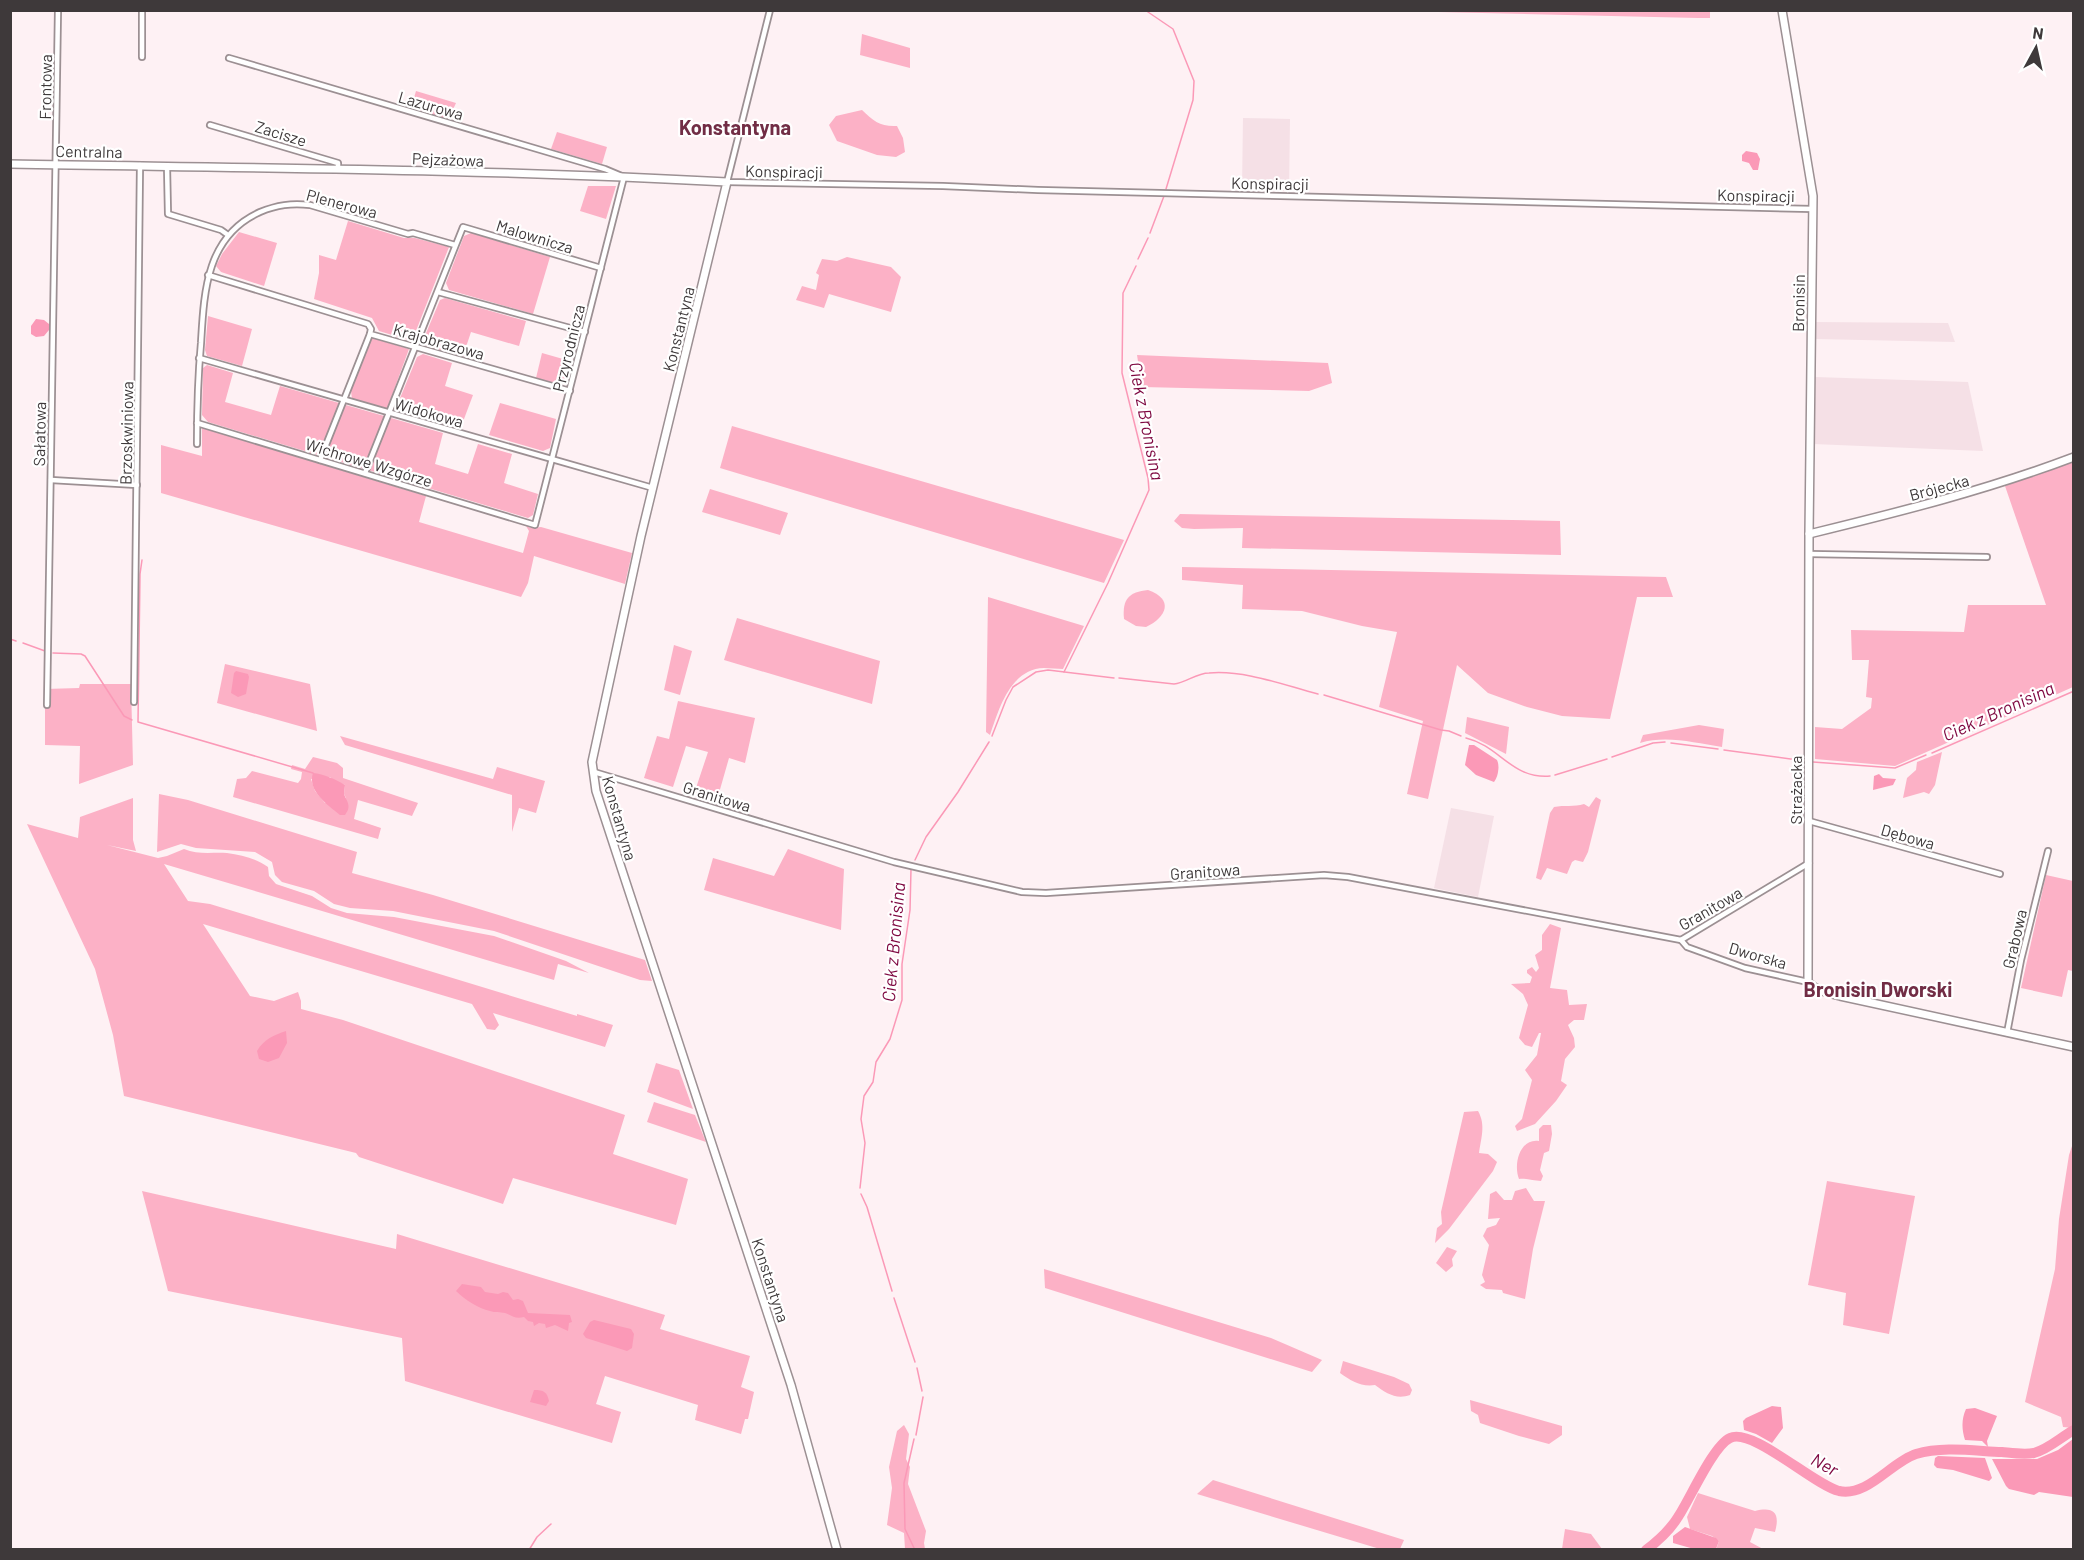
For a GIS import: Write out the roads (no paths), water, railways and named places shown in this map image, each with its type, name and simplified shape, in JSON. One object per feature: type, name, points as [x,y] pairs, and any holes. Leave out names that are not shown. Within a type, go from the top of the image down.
[{"type":"street","name":"Frontowa","points":[[56,165],[58,10]]},
{"type":"street","points":[[142,10],[142,57]]},
{"type":"street","name":"Konstantyna","points":[[770,10],[653,488],[593,752],[593,772],[596,791],[791,1385],[837,1550]]},
{"type":"street","name":"Bronisin","points":[[1782,10],[1812,185],[1809,598]]},
{"type":"street","name":"Lazurowa","points":[[229,58],[605,169],[624,177]]},
{"type":"street","name":"Zacisze","points":[[210,125],[338,163],[338,169]]},
{"type":"street","name":"Centralna","points":[[10,164],[167,166]]},
{"type":"street","name":"Sałatowa","points":[[47,705],[56,165]]},
{"type":"street","name":"Brzoskwiniowa","points":[[134,702],[140,165]]},
{"type":"street","points":[[167,166],[168,214],[228,235]]},
{"type":"street","name":"Pejzażowa","points":[[167,166],[624,177],[727,182]]},
{"type":"street","name":"Przyrodnicza","points":[[535,525],[624,177]]},
{"type":"street","name":"Konspiracji","points":[[727,182],[1813,209]]},
{"type":"street","name":"Plenerowa","points":[[197,444],[204,292],[217,253],[228,235],[250,217],[278,206],[310,205],[454,245]]},
{"type":"street","name":"Malownicza","points":[[454,245],[463,227],[601,268]]},
{"type":"street","points":[[365,473],[438,292],[454,245]]},
{"type":"street","name":"Krajobrazowa","points":[[208,275],[368,324],[371,329],[370,334],[570,391]]},
{"type":"street","points":[[438,292],[585,332]]},
{"type":"street","points":[[320,460],[370,334]]},
{"type":"street","name":"Widokowa","points":[[200,358],[653,488]]},
{"type":"street","name":"Wichrowe Wzgórze","points":[[197,423],[535,525]]},
{"type":"street","name":"Brójecka","points":[[1809,534],[1928,505],[2012,480],[2073,458]]},
{"type":"street","points":[[51,480],[137,485]]},
{"type":"street","points":[[1809,554],[1987,557]]},
{"type":"street","name":"Strażacka","points":[[1808,982],[1809,598]]},
{"type":"street","name":"Granitowa","points":[[593,772],[894,862],[1022,892],[1046,893],[1324,875],[1348,877],[1682,940],[1809,863]]},
{"type":"street","name":"Dębowa","points":[[1809,821],[2000,874]]},
{"type":"street","name":"Grabowa","points":[[2007,1033],[2021,960],[2048,851]]},
{"type":"street","name":"Dworska","points":[[1682,940],[1688,947],[1745,968],[1808,982],[1813,987],[1840,996],[2073,1047]]},
{"type":"waterway","name":"Ciek z Bronisina","points":[[1145,10],[1173,29],[1194,81],[1193,100],[1166,189]]},
{"type":"waterway","name":"Ciek z Bronisina","points":[[1150,233],[1164,196]]},
{"type":"waterway","name":"Ciek z Bronisina","points":[[1138,259],[1148,238]]},
{"type":"waterway","name":"Ciek z Bronisina","points":[[1064,672],[1108,583],[1149,490],[1122,373],[1123,293],[1136,266]]},
{"type":"waterway","points":[[142,560],[138,722],[313,773]]},
{"type":"waterway","points":[[10,639],[16,641]]},
{"type":"waterway","points":[[23,643],[45,651]]},
{"type":"waterway","points":[[53,653],[85,656],[124,716],[132,720]]},
{"type":"waterway","name":"Ciek z Bronisina","points":[[992,736],[1013,687],[1036,672],[1048,670],[1114,678]]},
{"type":"waterway","name":"Ciek z Bronisina","points":[[1119,678],[1174,684],[1204,673],[1237,674],[1318,694]]},
{"type":"waterway","name":"Ciek z Bronisina","points":[[1932,753],[2074,691]]},
{"type":"waterway","name":"Ciek z Bronisina","points":[[1324,695],[1461,736]]},
{"type":"waterway","name":"Ciek z Bronisina","points":[[1466,738],[1478,742],[1525,772],[1537,776],[1550,776]]},
{"type":"waterway","name":"Ciek z Bronisina","points":[[915,860],[926,837],[989,742]]},
{"type":"waterway","name":"Ciek z Bronisina","points":[[1612,757],[1653,743],[1665,742]]},
{"type":"waterway","name":"Ciek z Bronisina","points":[[1671,743],[1718,749]]},
{"type":"waterway","name":"Ciek z Bronisina","points":[[1724,750],[1805,761]]},
{"type":"waterway","name":"Ciek z Bronisina","points":[[1813,762],[1895,768],[1926,755]]},
{"type":"waterway","name":"Ciek z Bronisina","points":[[1555,775],[1607,759]]},
{"type":"waterway","name":"Ciek z Bronisina","points":[[860,1188],[865,1143],[861,1119],[864,1096],[873,1082],[876,1062],[890,1039],[902,1000],[902,964],[910,910],[911,869]]},
{"type":"waterway","name":"Ciek z Bronisina","points":[[861,1194],[892,1291]]},
{"type":"waterway","name":"Ciek z Bronisina","points":[[894,1298],[915,1362]]},
{"type":"waterway","name":"Ciek z Bronisina","points":[[917,1368],[922,1391]]},
{"type":"waterway","name":"Ciek z Bronisina","points":[[916,1435],[923,1397]]},
{"type":"waterway","name":"Ner","points":[[1646,1550],[1675,1522],[1716,1451],[1730,1438],[1740,1437],[1753,1441],[1768,1448],[1828,1487],[1839,1491],[1850,1491],[1870,1484],[1916,1454],[1948,1450],[2034,1453],[2050,1446],[2074,1430]]},
{"type":"waterway","name":"Ciek z Bronisina","points":[[914,1439],[904,1483],[905,1529],[915,1550]]},
{"type":"waterway","points":[[529,1550],[537,1537],[551,1524]]},
{"type":"district","name":"Konstantyna","points":[[735,127]]},
{"type":"district","name":"Bronisin Dworski","points":[[1878,989]]}]
